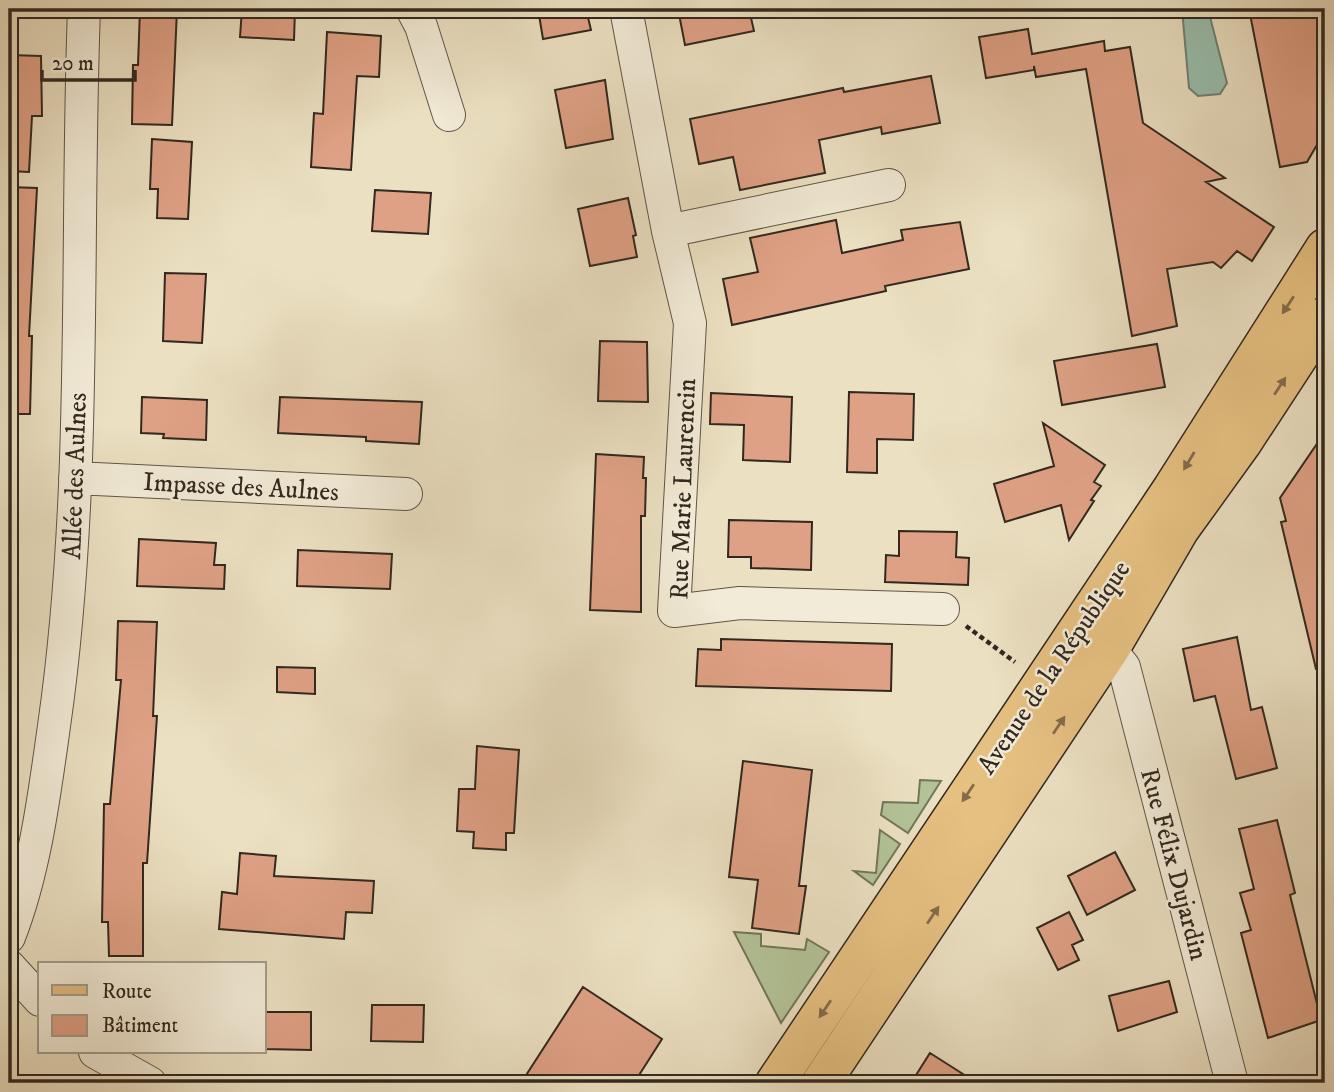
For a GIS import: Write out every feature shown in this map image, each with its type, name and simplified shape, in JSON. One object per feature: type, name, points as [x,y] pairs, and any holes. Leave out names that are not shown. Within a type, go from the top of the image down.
[{"type":"main road","name":"Avenue de la République","points":[[775,1083],[1172,489],[1325,248]]},
{"type":"main road","name":"Avenue de la République","points":[[821,1083],[1110,649],[1180,529],[1242,443],[1325,316]]},
{"type":"street","name":"Allée des Aulnes","points":[[9,937],[26,894],[51,752],[62,669],[75,478],[84,9]]},
{"type":"street","points":[[412,9],[421,26],[449,115]]},
{"type":"street","name":"Rue Marie Laurencin","points":[[626,9],[668,231],[690,323],[674,611],[740,603],[943,609]]},
{"type":"street","points":[[668,231],[889,185]]},
{"type":"street","name":"Impasse des Aulnes","points":[[75,478],[406,494]]},
{"type":"street","name":"Rue Félix Dujardin","points":[[1110,649],[1124,667],[1231,1083]]},
{"type":"street","points":[[9,966],[38,998]]},
{"type":"street","points":[[99,1054],[150,1083]]},
{"type":"path","points":[[943,609],[1016,663],[1037,690]]},
{"type":"shaded area","points":[[1182,9],[1208,9],[1227,83],[1220,94],[1198,96],[1189,88]]},
{"type":"shaded area","points":[[920,780],[941,781],[908,833],[881,815],[883,802],[918,803]]},
{"type":"shaded area","points":[[880,830],[900,844],[873,885],[854,871],[876,873]]},
{"type":"shaded area","points":[[734,932],[761,934],[761,946],[805,950],[807,939],[829,952],[781,1023]]},
{"type":"building","points":[[140,9],[177,9],[172,125],[132,124],[133,65],[138,65]]},
{"type":"building","points":[[242,9],[295,9],[294,40],[240,37]]},
{"type":"building","points":[[538,9],[586,9],[591,30],[543,39]]},
{"type":"building","points":[[678,9],[749,9],[754,31],[685,45]]},
{"type":"building","points":[[1249,9],[1325,9],[1325,131],[1307,162],[1280,167]]},
{"type":"building","points":[[1028,29],[1032,54],[1104,41],[1105,51],[1130,47],[1143,123],[1225,178],[1206,182],[1274,227],[1252,261],[1237,251],[1221,268],[1213,262],[1167,269],[1177,326],[1132,336],[1086,69],[1036,77],[1034,66],[1034,70],[986,78],[979,37]]},
{"type":"building","points":[[327,32],[381,36],[379,77],[357,76],[351,170],[311,167],[314,113],[323,114]]},
{"type":"building","points":[[9,55],[41,56],[42,116],[32,116],[29,172],[9,171]]},
{"type":"building","points":[[931,76],[940,123],[882,134],[881,127],[819,140],[825,173],[740,190],[733,157],[699,164],[690,119],[843,88],[844,92]]},
{"type":"building","points":[[605,80],[613,139],[566,148],[555,90]]},
{"type":"building","points":[[152,139],[192,142],[188,219],[157,218],[158,189],[150,189]]},
{"type":"building","points":[[9,187],[37,188],[29,336],[32,336],[30,414],[9,414]]},
{"type":"building","points":[[375,190],[431,193],[428,234],[372,231]]},
{"type":"building","points":[[628,198],[636,235],[633,236],[637,257],[590,266],[578,209]]},
{"type":"building","points":[[836,220],[842,253],[903,240],[901,230],[960,222],[969,269],[885,286],[886,291],[732,325],[723,279],[758,272],[750,238]]},
{"type":"building","points":[[165,273],[206,274],[202,343],[163,341]]},
{"type":"building","points":[[600,341],[647,342],[648,402],[598,401]]},
{"type":"building","points":[[1157,344],[1165,387],[1062,405],[1054,361]]},
{"type":"building","points":[[849,392],[914,394],[913,440],[877,439],[877,473],[847,472]]},
{"type":"building","points":[[711,393],[792,397],[790,462],[743,460],[744,425],[710,424]]},
{"type":"building","points":[[142,397],[207,400],[206,440],[163,438],[164,434],[141,433]]},
{"type":"building","points":[[280,397],[422,402],[419,444],[366,441],[366,437],[278,433]]},
{"type":"building","points":[[1043,423],[1105,465],[1094,482],[1101,486],[1091,500],[1094,501],[1069,540],[1061,505],[1005,522],[994,484],[1054,466]]},
{"type":"building","points":[[1325,432],[1325,668],[1316,669],[1281,522],[1286,521],[1280,498]]},
{"type":"building","points":[[596,454],[644,457],[643,478],[646,478],[645,516],[641,516],[641,612],[590,610]]},
{"type":"building","points":[[729,520],[812,522],[811,570],[751,568],[751,557],[728,557]]},
{"type":"building","points":[[899,531],[957,532],[956,557],[969,558],[968,585],[885,582],[886,555],[899,556]]},
{"type":"building","points":[[139,539],[216,543],[214,565],[225,565],[224,589],[137,586]]},
{"type":"building","points":[[298,550],[392,554],[390,589],[297,586]]},
{"type":"building","points":[[118,621],[157,622],[153,716],[157,716],[147,863],[143,863],[143,956],[109,956],[108,922],[102,922],[104,804],[110,804],[121,680],[116,680]]},
{"type":"building","points":[[1237,637],[1251,710],[1262,707],[1277,768],[1236,779],[1215,696],[1194,701],[1183,649]]},
{"type":"building","points":[[721,639],[892,644],[891,691],[696,686],[698,649],[721,650]]},
{"type":"building","points":[[277,667],[315,668],[315,694],[277,692]]},
{"type":"building","points":[[477,746],[519,750],[514,833],[506,833],[506,850],[473,848],[474,832],[457,831],[459,789],[475,789]]},
{"type":"building","points":[[743,761],[812,770],[799,886],[806,886],[799,934],[752,928],[758,880],[729,877]]},
{"type":"building","points":[[1277,820],[1295,893],[1290,895],[1321,1020],[1268,1038],[1241,933],[1251,930],[1240,893],[1254,889],[1239,829]]},
{"type":"building","points":[[1115,852],[1135,890],[1087,915],[1068,876]]},
{"type":"building","points":[[240,853],[276,856],[274,876],[374,881],[372,913],[346,912],[344,939],[219,929],[222,892],[237,894]]},
{"type":"building","points":[[1069,912],[1083,940],[1072,945],[1079,960],[1058,970],[1037,928]]},
{"type":"building","points":[[1169,981],[1177,1012],[1118,1031],[1109,996]]},
{"type":"building","points":[[583,987],[662,1039],[634,1083],[521,1083]]},
{"type":"building","points":[[372,1005],[424,1005],[423,1042],[371,1041]]},
{"type":"building","points":[[266,1012],[311,1012],[311,1050],[266,1049]]},
{"type":"building","points":[[930,1053],[977,1083],[911,1083]]}]
